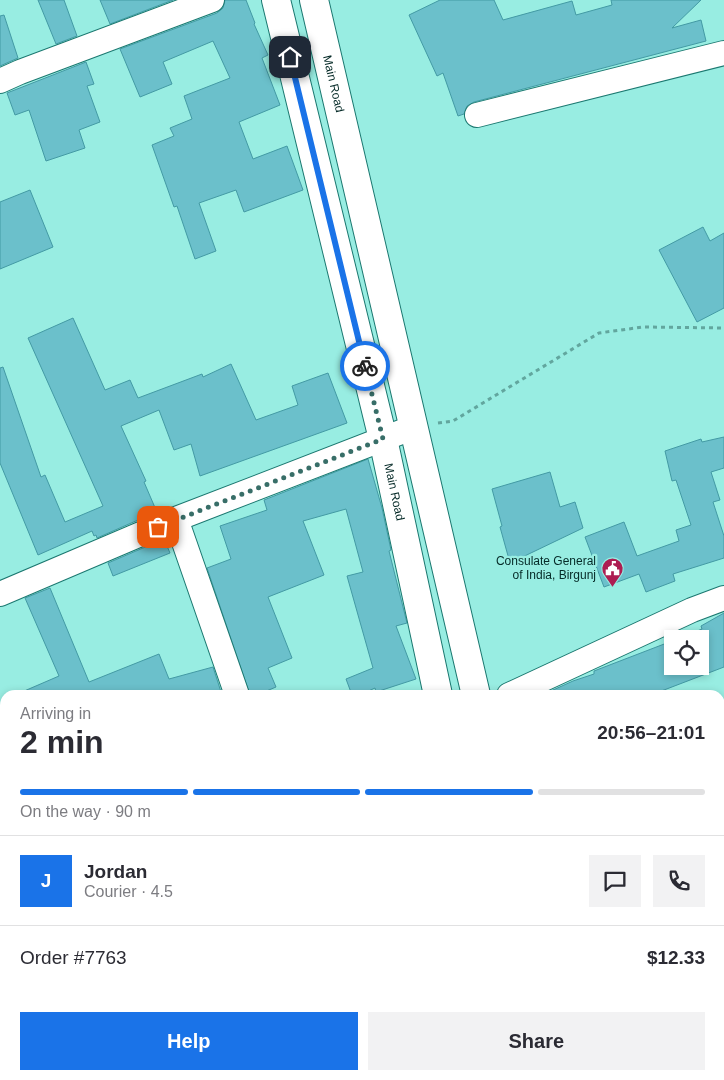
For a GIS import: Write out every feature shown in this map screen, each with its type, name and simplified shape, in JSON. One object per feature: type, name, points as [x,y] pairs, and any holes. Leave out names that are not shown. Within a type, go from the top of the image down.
[{"type":"main road","name":"Main Road","points":[[276,0],[383,439],[437,690]]},
{"type":"main road","name":"Main Road","points":[[314,0],[475,690]]},
{"type":"street","points":[[0,81],[212,0]]},
{"type":"street","points":[[477,116],[724,53]]},
{"type":"street","points":[[0,594],[176,520],[414,427]]},
{"type":"street","points":[[176,520],[235,690]]},
{"type":"street","points":[[520,690],[692,610],[724,598]]},
{"type":"path","points":[[414,427],[453,421],[599,332],[643,327],[724,328]]},
{"type":"building","points":[[38,0],[64,0],[77,36],[56,44]]},
{"type":"building","points":[[100,0],[173,0],[110,24]]},
{"type":"building","points":[[225,0],[246,0],[268,55],[262,58],[280,105],[239,122],[253,159],[287,146],[303,190],[244,212],[236,190],[199,203],[216,251],[195,259],[177,206],[174,207],[152,145],[174,136],[170,128],[192,119],[184,96],[230,78],[213,41],[163,62],[172,84],[140,97],[120,49],[217,13],[223,8]]},
{"type":"building","points":[[440,0],[494,0],[503,20],[572,1],[576,15],[612,5],[611,0],[701,0],[672,28],[701,20],[706,41],[474,102],[467,106],[464,114],[458,116],[443,73],[437,76],[409,15]]},
{"type":"building","points":[[4,15],[18,58],[0,66],[0,16]]},
{"type":"building","points":[[86,62],[94,84],[87,86],[100,122],[79,130],[85,148],[46,161],[29,110],[15,115],[7,93]]},
{"type":"building","points":[[30,190],[53,247],[0,269],[0,202]]},
{"type":"building","points":[[703,227],[710,241],[724,233],[724,308],[697,322],[659,250]]},
{"type":"building","points":[[73,318],[105,390],[130,380],[138,398],[202,374],[203,377],[231,364],[256,420],[298,405],[292,386],[328,373],[347,423],[200,476],[191,444],[174,450],[159,410],[121,426],[146,481],[144,482],[156,510],[153,511],[154,513],[97,538],[92,531],[38,555],[0,463],[0,368],[3,367],[41,477],[45,475],[65,522],[103,506],[28,338]]},
{"type":"building","points":[[724,437],[724,468],[711,472],[720,500],[713,502],[724,536],[724,558],[673,574],[675,581],[646,592],[639,574],[604,587],[585,537],[624,522],[637,556],[679,541],[676,530],[691,525],[676,480],[672,481],[665,451],[701,439],[702,442]]},
{"type":"building","points":[[368,459],[382,508],[391,550],[389,551],[407,623],[396,626],[416,679],[382,690],[376,690],[375,688],[371,690],[350,690],[346,679],[373,668],[347,576],[363,572],[346,509],[303,521],[324,575],[268,597],[292,658],[268,668],[276,687],[269,690],[248,690],[207,568],[231,559],[220,526],[267,510],[264,500]]},
{"type":"building","points":[[550,472],[560,507],[575,502],[583,528],[510,563],[492,489]]},
{"type":"building","points":[[164,539],[170,553],[113,576],[108,563]]},
{"type":"building","points":[[50,588],[89,682],[159,654],[169,679],[213,667],[220,690],[27,690],[59,676],[25,598]]},
{"type":"building","points":[[724,613],[724,667],[709,673],[709,630],[700,630],[702,629],[701,626]]},
{"type":"building","points":[[664,644],[664,675],[703,675],[664,690],[553,690],[594,674],[594,671]]},
{"type":"way so far","points":[[158,527],[383,439],[365,366]]},
{"type":"place","name":"Consulate General of India, Birgunj","points":[[612,587]]},
{"type":"route","points":[[290,57],[365,366]]}]
